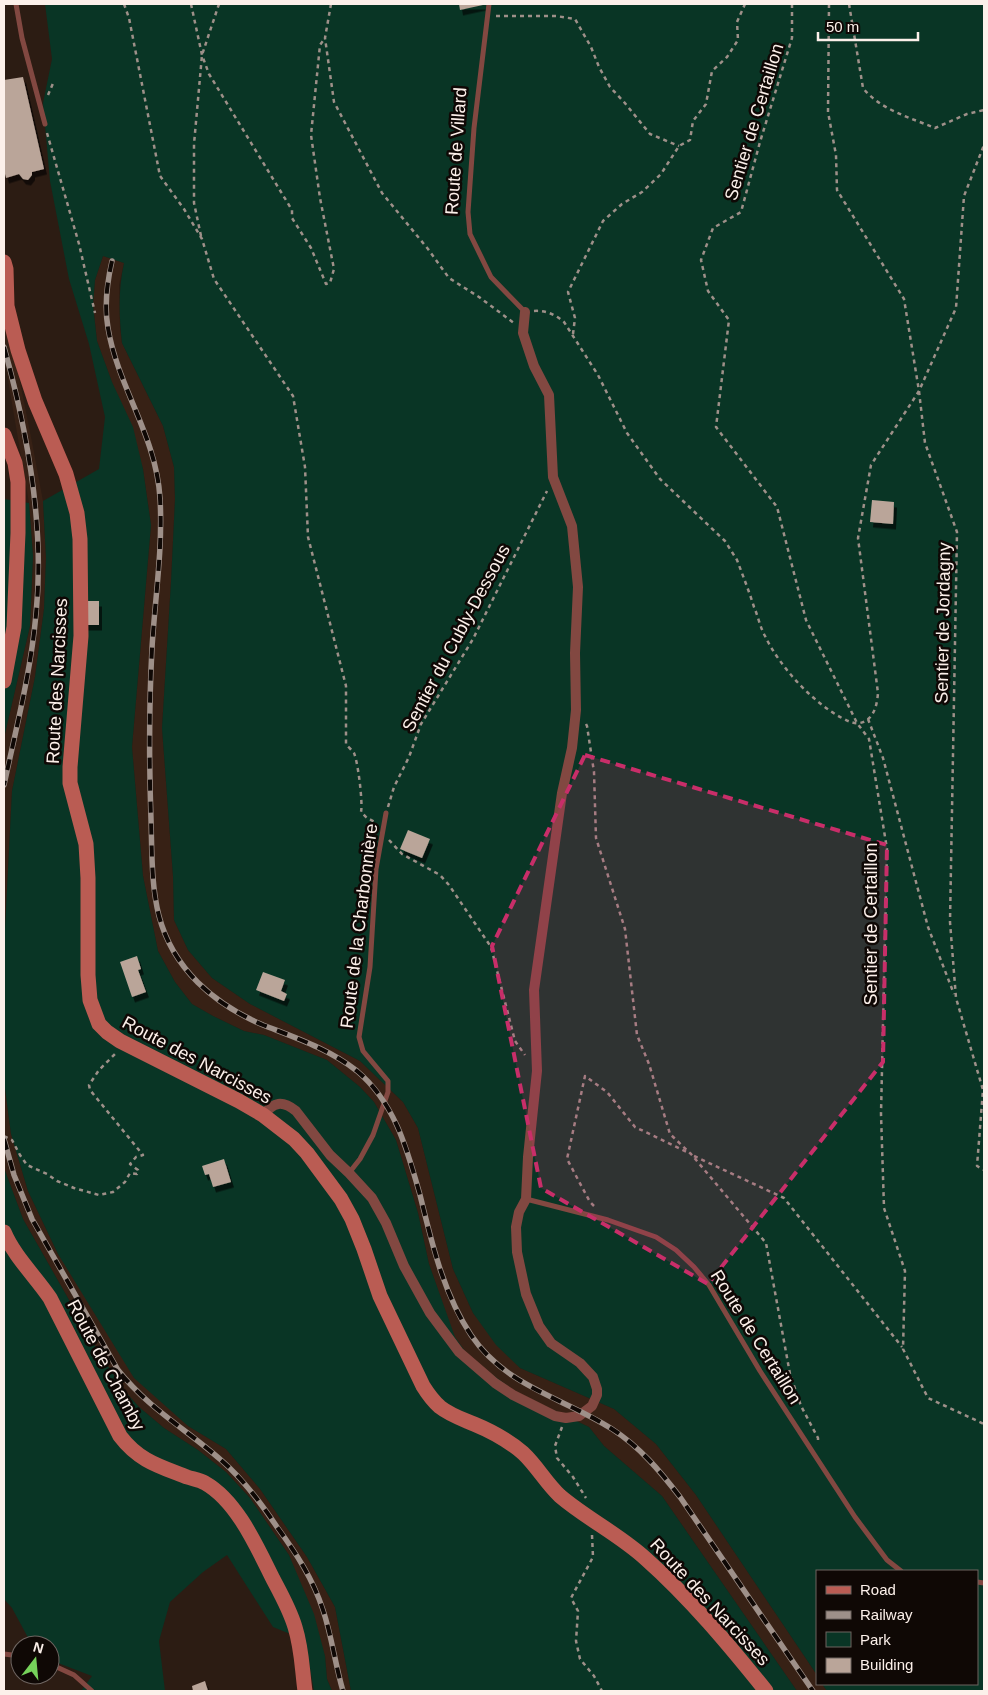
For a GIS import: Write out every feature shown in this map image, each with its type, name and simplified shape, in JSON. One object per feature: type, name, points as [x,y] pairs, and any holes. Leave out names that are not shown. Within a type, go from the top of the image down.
[{"type":"street","points":[[4,262],[6,269],[5,306]]},
{"type":"street","name":"Route des Narcisses","points":[[5,306],[25,372],[70,488],[79,531],[81,636],[70,783],[86,844],[88,878],[88,989],[99,1024],[120,1041],[263,1115],[294,1139],[318,1167],[341,1199],[364,1249],[380,1296],[423,1386],[431,1398],[440,1407],[485,1429],[523,1453],[558,1494],[584,1515],[630,1545],[646,1558],[728,1645],[766,1691]]},
{"type":"street","points":[[263,1115],[272,1106],[280,1104],[291,1107],[330,1155],[372,1198],[380,1210],[404,1266],[430,1313],[459,1352],[495,1383],[513,1395],[555,1416],[566,1418],[580,1416],[592,1406],[597,1395],[593,1377],[588,1370],[551,1343],[538,1326],[529,1306],[520,1273],[517,1235],[519,1212],[526,1199],[528,1157],[537,1071],[534,990],[562,793],[572,748],[576,710],[575,653],[578,587],[572,526],[553,477],[549,396],[534,366],[523,333],[525,312]]},
{"type":"street","points":[[4,435],[15,463],[18,482],[14,627],[4,681]]},
{"type":"street","name":"Route de Chamby","points":[[4,1232],[15,1252],[50,1298],[120,1436],[130,1449],[151,1463],[204,1482],[216,1490],[238,1515],[289,1610],[303,1660],[305,1691]]},
{"type":"lane","points":[[16,4],[22,38],[45,124]]},
{"type":"lane","name":"Route de Villard","points":[[489,4],[470,175],[468,212],[470,234],[491,277],[525,312]]},
{"type":"lane","name":"Route de la Charbonnière","points":[[349,1173],[360,1159],[373,1135],[388,1092],[388,1081],[363,1051],[358,1037],[370,967],[376,869],[386,813]]},
{"type":"lane","name":"Route de Certaillon","points":[[526,1199],[608,1220],[656,1237],[676,1250],[694,1267],[709,1285],[760,1371],[855,1517],[887,1560],[900,1570]]},
{"type":"lane","points":[[60,1669],[74,1675],[92,1691]]},
{"type":"path","points":[[124,4],[160,176],[184,209],[202,239]]},
{"type":"path","points":[[191,4],[202,55],[209,74],[292,210],[292,218],[311,248],[326,284],[330,283],[334,269],[320,198],[311,135],[320,44],[325,38]]},
{"type":"path","points":[[219,4],[202,55],[194,144],[194,203],[214,279],[293,396],[305,467],[308,536],[346,686],[346,744],[354,753],[361,790],[361,812],[367,818],[384,825]]},
{"type":"path","points":[[331,4],[325,38],[334,102],[382,193],[449,278],[479,297],[514,324],[525,312],[540,310],[556,315],[564,322],[598,375],[627,433],[660,479],[732,550],[764,635],[775,654],[815,700],[833,713],[851,722],[857,723],[868,719],[875,708],[878,693],[858,538],[871,466],[919,391],[956,308],[964,196],[984,145]]},
{"type":"path","points":[[573,334],[575,318],[568,292],[603,221],[622,204],[642,192],[661,174],[679,146],[690,140],[693,121],[706,104],[712,71],[727,57],[738,40],[737,22],[745,4]]},
{"type":"path","name":"Sentier de Certaillon","points":[[792,4],[792,38],[741,212],[713,228],[701,260],[708,292],[729,320],[716,428],[777,507],[806,620],[857,723],[869,738],[887,849],[881,1123],[884,1208],[905,1271],[903,1349],[928,1398],[984,1424]]},
{"type":"path","name":"Sentier de Jordagny","points":[[829,4],[828,112],[836,155],[837,190],[904,300],[919,391],[925,442],[957,532],[950,922],[956,998],[983,1090],[977,1166],[984,1170]]},
{"type":"path","points":[[849,4],[863,88],[870,97],[896,112],[935,128],[968,114],[984,110]]},
{"type":"path","points":[[488,16],[548,15],[575,19],[610,87],[650,134],[679,146]]},
{"type":"path","points":[[46,102],[54,81]]},
{"type":"path","points":[[45,124],[79,244],[95,313]]},
{"type":"path","name":"Sentier du Cubly-Dessous","points":[[386,813],[394,787],[409,757],[421,724],[473,639],[553,477]]},
{"type":"path","points":[[576,710],[587,726],[594,772],[596,838],[626,930],[637,1036],[649,1064],[670,1134],[691,1154],[766,1243],[790,1374],[801,1406],[818,1438],[820,1462]]},
{"type":"path","points":[[868,719],[883,758],[928,927],[956,998]]},
{"type":"path","points":[[382,835],[396,846],[402,854],[440,875],[449,885],[491,947],[515,1041],[537,1071]]},
{"type":"path","points":[[4,1136],[12,1140],[28,1165],[57,1181],[99,1195],[113,1192],[125,1182],[130,1173],[137,1174],[138,1170],[130,1164],[136,1157],[143,1155],[90,1090],[89,1085],[100,1070],[117,1053]]},
{"type":"path","points":[[608,1220],[590,1202],[567,1159],[586,1076],[607,1092],[635,1127],[784,1198],[903,1349]]},
{"type":"path","points":[[566,1418],[555,1446],[556,1458],[573,1477],[586,1498],[583,1522],[590,1528],[593,1541],[593,1557],[571,1598],[578,1611],[576,1641],[580,1659],[594,1676],[602,1691]]},
{"type":"highlighted area","points":[[585,755],[887,845],[883,1062],[708,1284],[541,1188],[492,946]]},
{"type":"shaded area","points":[[103,256],[124,263],[119,285],[122,343],[163,426],[174,467],[175,499],[162,728],[173,876],[174,920],[188,950],[212,978],[250,1004],[360,1061],[403,1102],[418,1128],[453,1269],[473,1313],[520,1368],[614,1409],[656,1444],[696,1495],[816,1674],[816,1685],[823,1685],[827,1691],[797,1691],[662,1496],[604,1446],[589,1427],[516,1392],[470,1358],[454,1337],[429,1264],[418,1213],[396,1140],[374,1102],[360,1087],[327,1060],[264,1035],[244,1031],[192,1004],[175,982],[158,951],[143,876],[132,747],[151,525],[143,469],[97,341],[93,305],[95,280]]},
{"type":"shaded area","points":[[4,329],[14,352],[43,501],[46,558],[44,609],[35,677],[12,791],[4,948],[4,738],[30,626],[33,556],[29,503],[4,357]]},
{"type":"shaded area","points":[[4,1081],[11,1134],[28,1191],[58,1254],[188,1426],[226,1449],[260,1489],[307,1557],[335,1607],[351,1691],[332,1691],[327,1679],[325,1656],[289,1555],[250,1498],[226,1472],[198,1450],[164,1428],[139,1407],[123,1389],[98,1351],[23,1219],[4,1168]]},
{"type":"green space","points":[[45,4],[984,4],[984,1691],[827,1691],[823,1685],[978,1685],[978,1570],[816,1570],[816,1674],[696,1495],[656,1444],[614,1409],[520,1368],[496,1345],[473,1313],[453,1269],[418,1128],[403,1102],[360,1061],[250,1004],[212,978],[188,950],[174,920],[173,876],[162,728],[175,499],[174,467],[163,426],[122,343],[120,303],[124,263],[103,256],[95,280],[93,305],[97,341],[112,382],[133,427],[143,469],[151,525],[132,747],[143,876],[158,951],[175,982],[192,1004],[244,1031],[264,1035],[327,1060],[360,1087],[374,1102],[396,1140],[418,1213],[429,1264],[455,1337],[470,1358],[516,1392],[589,1427],[604,1446],[662,1496],[797,1691],[351,1691],[335,1607],[307,1557],[260,1489],[226,1449],[188,1426],[134,1378],[58,1254],[28,1191],[11,1134],[4,1081],[4,948],[12,791],[35,677],[44,609],[46,558],[43,501],[99,469],[105,417],[89,344],[69,279],[50,181],[43,103],[52,59]]},
{"type":"green space","points":[[4,499],[29,503],[33,556],[30,626],[4,738]]},
{"type":"green space","points":[[4,1168],[23,1219],[98,1351],[123,1389],[139,1407],[164,1428],[198,1450],[226,1472],[250,1498],[289,1555],[314,1614],[325,1656],[327,1679],[332,1691],[314,1691],[305,1640],[273,1627],[227,1555],[203,1572],[170,1602],[159,1641],[165,1691],[81,1691],[92,1676],[60,1664],[60,1635],[27,1635],[12,1608],[4,1599]]},
{"type":"building","points":[[459,4],[483,4],[483,5],[460,10]]},
{"type":"building","points":[[23,77],[44,169],[32,172],[28,180],[23,179],[19,174],[6,178],[4,170],[4,80]]},
{"type":"building","points":[[872,500],[894,502],[893,524],[870,522]]},
{"type":"building","points":[[85,601],[99,601],[99,625],[85,625]]},
{"type":"building","points":[[408,830],[430,839],[422,858],[400,849]]},
{"type":"building","points":[[137,956],[141,969],[138,970],[146,992],[132,997],[120,962]]},
{"type":"building","points":[[263,972],[285,980],[281,991],[287,994],[284,1001],[256,990]]},
{"type":"building","points":[[224,1159],[231,1182],[213,1187],[209,1174],[205,1175],[202,1166]]},
{"type":"building","points":[[205,1681],[208,1691],[193,1691],[192,1686]]},
{"type":"railway","points":[[112,261],[107,294],[108,328],[120,371],[152,453],[160,498],[160,554],[151,669],[150,776],[153,880],[156,904],[165,935],[174,952],[198,983],[228,1007],[263,1025],[335,1056],[357,1071],[370,1084],[381,1097],[398,1128],[410,1161],[446,1285],[461,1319],[471,1335],[485,1353],[518,1379],[612,1429],[649,1460],[680,1497],[813,1691]]},
{"type":"railway","points":[[4,347],[27,445],[36,513],[38,547],[36,614],[31,657],[4,785]]},
{"type":"railway","points":[[4,1139],[14,1175],[32,1219],[118,1370],[142,1396],[237,1475],[258,1500],[297,1557],[309,1577],[323,1610],[343,1691]]}]
